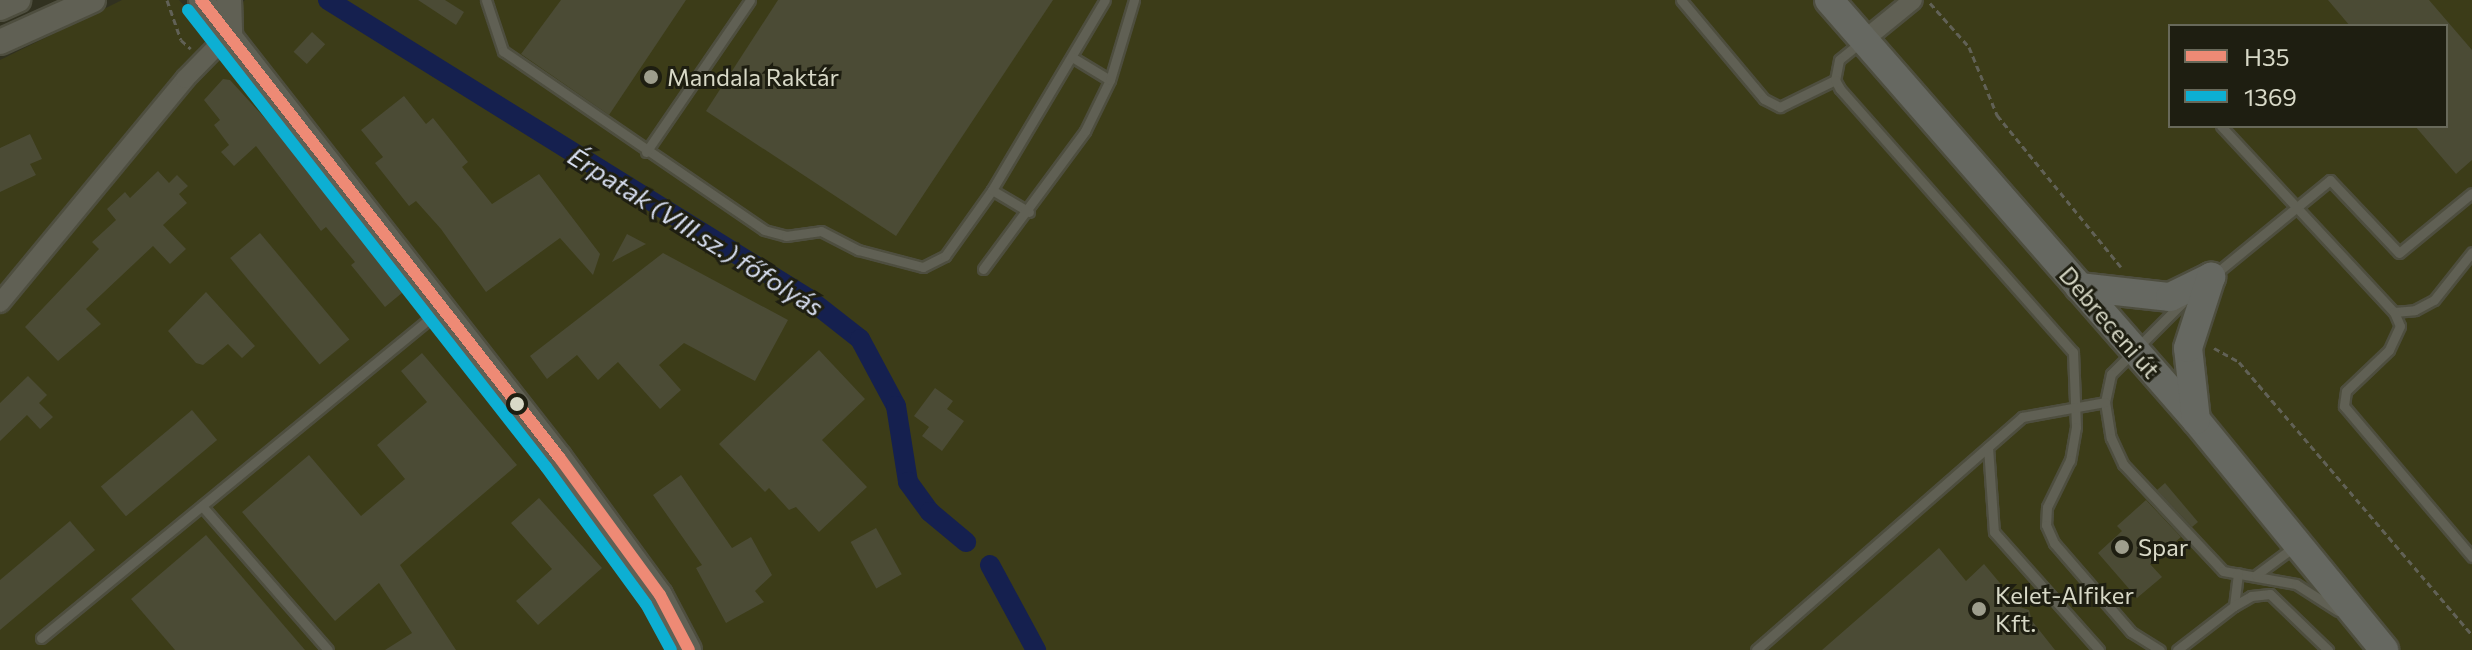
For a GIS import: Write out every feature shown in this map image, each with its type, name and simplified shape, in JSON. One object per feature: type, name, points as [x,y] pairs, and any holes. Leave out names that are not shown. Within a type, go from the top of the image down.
[{"type":"main road","points":[[0,8],[18,0]]},
{"type":"main road","points":[[0,42],[93,0]]},
{"type":"main road","points":[[201,0],[230,33],[629,550],[689,650]]},
{"type":"main road","points":[[229,0],[230,33]]},
{"type":"main road","name":"Debreceni út","points":[[1829,0],[2196,420],[2384,650]]},
{"type":"main road","points":[[2079,287],[2170,297],[2211,277]]},
{"type":"main road","points":[[2196,420],[2188,348],[2211,277]]},
{"type":"street","points":[[1864,40],[1913,0]]},
{"type":"street","points":[[0,303],[203,58],[230,33]]},
{"type":"lane","points":[[486,0],[503,51],[646,152],[764,230],[786,236],[821,231],[901,264],[923,267],[945,256],[992,190],[1105,0]]},
{"type":"lane","points":[[646,152],[750,0]]},
{"type":"lane","points":[[983,269],[1029,212],[1085,131],[1110,80],[1134,0]]},
{"type":"lane","points":[[1681,0],[1772,103],[1780,107],[1798,101],[1835,80],[1839,60],[1864,40]]},
{"type":"lane","points":[[1072,57],[1110,80]]},
{"type":"lane","points":[[1835,80],[2073,352],[2076,407],[2070,460],[2047,507],[2046,525],[2054,543],[2131,632],[2154,649]]},
{"type":"lane","points":[[2223,128],[2394,312],[2400,326],[2389,350],[2346,391],[2344,406],[2472,557]]},
{"type":"lane","points":[[2362,624],[2296,584],[2223,571],[2201,552],[2123,464],[2111,438],[2105,402],[2111,374],[2132,348],[2211,277],[2330,180],[2399,253],[2472,193]]},
{"type":"lane","points":[[992,190],[1029,212]]},
{"type":"lane","points":[[2394,312],[2415,310],[2434,300],[2472,252]]},
{"type":"lane","points":[[41,638],[443,308]]},
{"type":"lane","points":[[1756,650],[2022,417],[2105,402]]},
{"type":"lane","points":[[1988,447],[1994,532],[2099,650]]},
{"type":"lane","points":[[202,506],[328,650]]},
{"type":"lane","points":[[2256,575],[2298,544]]},
{"type":"lane","points":[[2234,606],[2238,573]]},
{"type":"lane","points":[[2177,650],[2234,606],[2251,596],[2270,594],[2327,649]]},
{"type":"path","points":[[167,0],[181,40],[203,58]]},
{"type":"path","points":[[1927,0],[1969,47],[1997,115],[2123,269]]},
{"type":"path","points":[[2188,348],[2222,349],[2239,362],[2472,635]]},
{"type":"shaded area","points":[[122,0],[179,0],[211,34],[245,0],[2472,0],[2472,650],[0,650],[0,60]]},
{"type":"building","points":[[418,0],[445,0],[464,12],[456,25]]},
{"type":"building","points":[[561,0],[686,0],[609,115],[521,54]]},
{"type":"building","points":[[778,0],[1053,0],[896,236],[706,111]]},
{"type":"building","points":[[2328,0],[2429,0],[2472,50],[2472,160],[2456,174],[2417,128],[2448,128],[2448,24],[2348,24]]},
{"type":"building","points":[[312,32],[325,44],[307,64],[294,52]]},
{"type":"building","points":[[223,79],[230,80],[294,150],[408,288],[385,307],[351,265],[355,262],[326,227],[321,231],[256,146],[234,166],[221,152],[229,145],[214,125],[220,120],[204,100]]},
{"type":"building","points":[[404,96],[426,124],[433,118],[468,162],[462,167],[492,204],[539,174],[600,254],[593,275],[560,238],[486,292],[441,229],[416,201],[409,206],[375,163],[383,157],[361,130]]},
{"type":"building","points":[[30,134],[42,159],[30,164],[36,175],[0,192],[0,148]]},
{"type":"building","points":[[158,171],[169,183],[177,175],[188,186],[179,194],[187,203],[163,225],[186,249],[170,264],[153,246],[86,309],[101,324],[58,361],[25,327],[99,249],[92,242],[116,220],[107,209],[125,192],[130,198]]},
{"type":"building","points":[[260,233],[349,339],[319,365],[230,258]]},
{"type":"building","points":[[627,234],[646,244],[612,262]]},
{"type":"building","points":[[663,253],[788,320],[755,381],[684,343],[659,365],[681,390],[660,409],[618,362],[598,380],[577,355],[547,379],[530,356]]},
{"type":"building","points":[[206,292],[255,346],[242,358],[228,344],[203,365],[196,363],[168,331]]},
{"type":"building","points":[[819,350],[865,399],[822,440],[867,487],[819,532],[796,507],[789,510],[769,488],[765,492],[719,444]]},
{"type":"building","points":[[422,353],[517,465],[400,565],[456,650],[385,650],[412,633],[379,583],[335,621],[242,512],[309,455],[361,516],[405,479],[377,445],[427,402],[401,371]]},
{"type":"building","points":[[28,376],[47,395],[39,403],[53,417],[40,429],[27,415],[0,441],[0,403]]},
{"type":"building","points":[[935,388],[953,401],[947,409],[964,421],[942,451],[922,436],[929,427],[914,416]]},
{"type":"building","points":[[192,410],[217,440],[126,516],[101,486]]},
{"type":"building","points":[[681,475],[732,548],[751,537],[772,575],[755,591],[764,602],[726,623],[696,568],[702,565],[653,495]]},
{"type":"building","points":[[2165,483],[2198,522],[2192,527],[2157,490]]},
{"type":"building","points":[[539,498],[602,568],[538,625],[516,601],[552,569],[511,523]]},
{"type":"building","points":[[2146,500],[2181,537],[2150,564],[2162,577],[2137,598],[2098,553],[2122,531],[2117,526]]},
{"type":"building","points":[[70,521],[95,550],[0,630],[0,580]]},
{"type":"building","points":[[876,528],[902,574],[876,588],[851,542]]},
{"type":"building","points":[[206,535],[305,650],[175,650],[131,599]]},
{"type":"building","points":[[1939,548],[1966,581],[1984,564],[2020,607],[2029,610],[2032,621],[2055,650],[1822,650]]},
{"type":"waterway","name":"Érpatak (VIII.sz.) főfolyás","points":[[328,0],[809,299],[860,339],[896,406],[908,482],[930,512],[966,542]]},
{"type":"waterway","name":"Érpatak (VIII.sz.) főfolyás","points":[[990,565],[1036,650]]},
{"type":"transit line","name":"H35","points":[[201,0],[559,457],[660,595],[689,650]]},
{"type":"transit line","name":"1369","points":[[188,10],[546,467],[646,604],[671,650]]},
{"type":"place","name":"Mandala Raktár","points":[[651,77]]},
{"type":"place","name":"Spar","points":[[2122,547]]},
{"type":"place","name":"Kelet-Alfiker Kft.","points":[[1979,609]]}]
